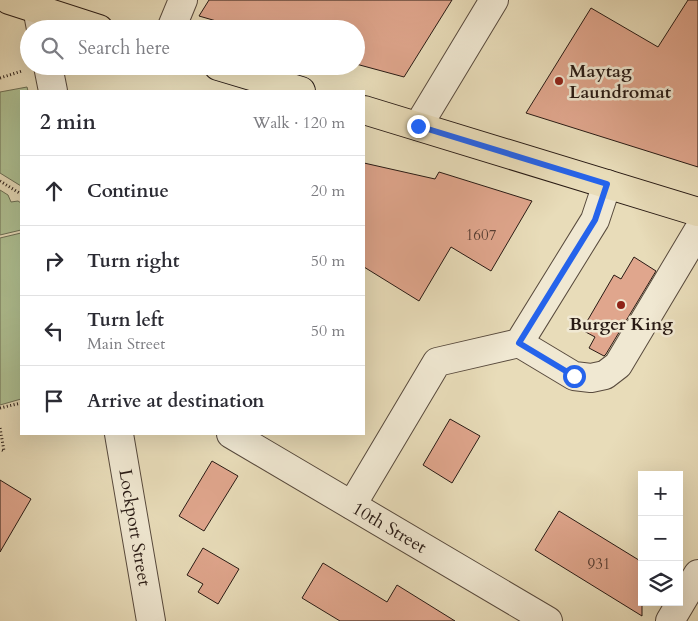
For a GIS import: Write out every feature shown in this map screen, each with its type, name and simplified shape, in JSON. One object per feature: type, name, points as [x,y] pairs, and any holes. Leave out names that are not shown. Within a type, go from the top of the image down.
[{"type":"main road","points":[[9,0],[39,19]]},
{"type":"main road","points":[[248,75],[298,90]]},
{"type":"main road","points":[[365,110],[698,212]]},
{"type":"street","points":[[175,20],[183,0]]},
{"type":"street","points":[[418,126],[494,0]]},
{"type":"street","points":[[43,75],[52,90]]},
{"type":"street","points":[[519,343],[595,220],[607,184]]},
{"type":"street","points":[[352,505],[437,362],[519,343],[574,376],[591,378],[605,375],[618,365],[698,232]]},
{"type":"street","name":"Lockport Street","points":[[119,435],[151,621]]},
{"type":"street","name":"10th Street","points":[[233,435],[548,621]]},
{"type":"street","points":[[670,621],[698,574]]},
{"type":"path","points":[[0,78],[20,73]]},
{"type":"path","points":[[0,181],[20,193]]},
{"type":"path","points":[[0,408],[20,403]]},
{"type":"path","points":[[0,428],[4,451],[0,449]]},
{"type":"green space","points":[[27,87],[28,90],[20,90],[20,185],[0,173],[0,92]]},
{"type":"green space","points":[[0,190],[8,195],[11,202],[20,202],[20,230],[0,235]]},
{"type":"green space","points":[[20,233],[20,399],[0,405],[0,238]]},
{"type":"building","points":[[209,0],[452,0],[404,77],[365,66],[365,20],[213,20],[199,16]]},
{"type":"building","points":[[688,0],[698,0],[698,167],[526,113],[591,8],[658,47]]},
{"type":"building","points":[[365,163],[435,179],[439,172],[532,201],[491,271],[451,247],[419,301],[365,268]]},
{"type":"building","name":"Burger King","points":[[634,257],[656,271],[604,356],[589,348],[595,337],[582,330],[614,275],[621,279]]},
{"type":"building","points":[[450,419],[480,436],[452,483],[423,465]]},
{"type":"building","points":[[212,461],[238,476],[204,531],[179,516]]},
{"type":"building","points":[[0,480],[31,499],[0,552]]},
{"type":"building","points":[[559,511],[638,560],[638,606],[642,606],[642,616],[535,550]]},
{"type":"building","points":[[203,548],[239,569],[218,604],[198,592],[203,584],[187,575]]},
{"type":"building","points":[[323,563],[387,602],[397,585],[455,621],[340,621],[302,598]]},
{"type":"place","name":"Maytag Laundromat","points":[[559,81]]},
{"type":"place","name":"Burger King","points":[[621,305]]},
{"type":"route","points":[[418,126],[607,184],[595,220],[519,343],[574,376]]}]
